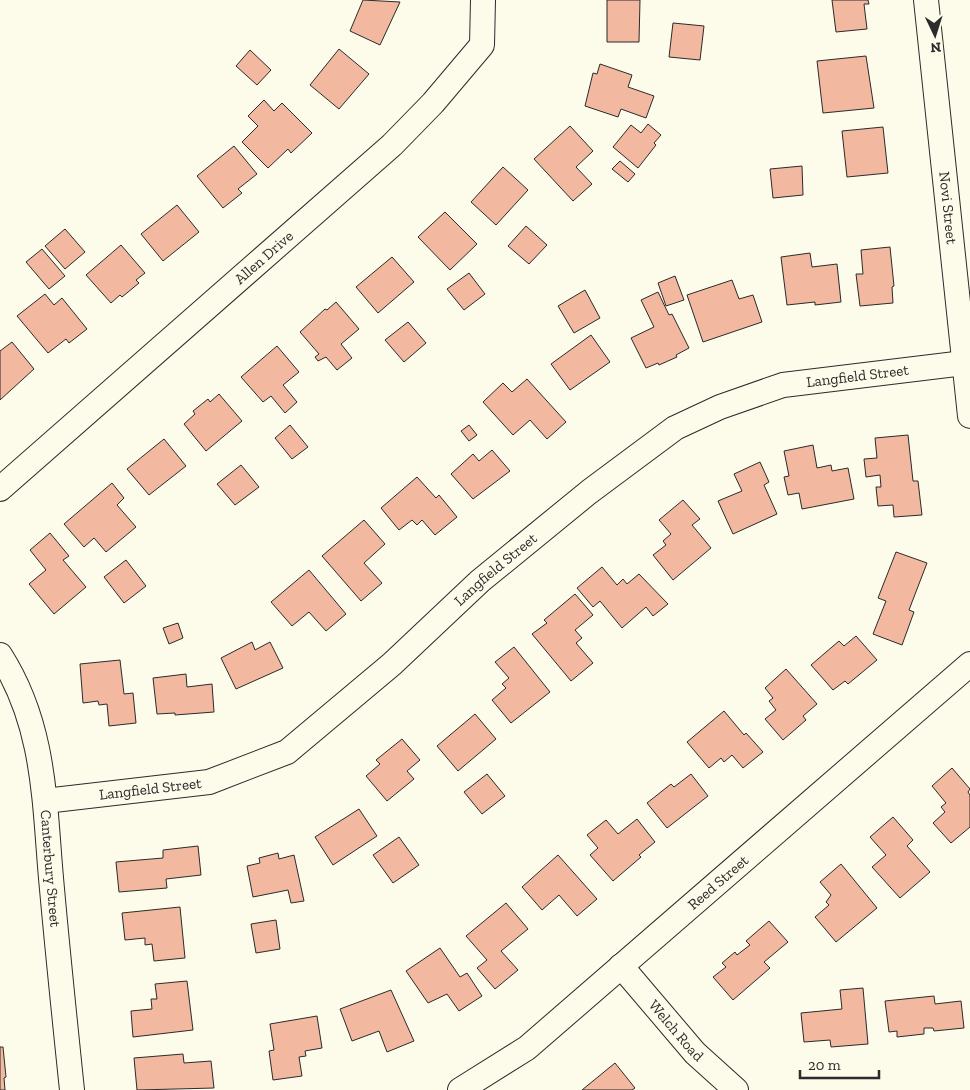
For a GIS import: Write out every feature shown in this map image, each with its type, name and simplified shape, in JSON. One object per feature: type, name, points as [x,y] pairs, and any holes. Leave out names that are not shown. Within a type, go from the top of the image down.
[{"type":"street","name":"Allen Drive","points":[[0,489],[392,145],[432,103],[482,45],[483,0]]},
{"type":"street","name":"Novi Street","points":[[926,0],[970,416]]},
{"type":"street","name":"Langfield Street","points":[[45,802],[209,782],[287,752],[392,664],[480,581],[589,492],[675,428],[720,406],[783,385],[964,364]]},
{"type":"street","name":"Canterbury Street","points":[[0,655],[16,679],[37,742],[45,802],[72,1090]]},
{"type":"street","name":"Reed Street","points":[[460,1090],[527,1048],[970,664]]},
{"type":"street","name":"Welch Road","points":[[621,966],[695,1054],[736,1090]]},
{"type":"building","points":[[363,0],[400,2],[380,45],[350,31]]},
{"type":"building","points":[[607,0],[640,0],[639,42],[607,42]]},
{"type":"building","points":[[832,0],[868,0],[869,4],[864,4],[867,29],[836,32]]},
{"type":"building","points":[[673,23],[704,26],[700,60],[669,57]]},
{"type":"building","points":[[339,49],[369,74],[339,109],[310,85]]},
{"type":"building","points":[[250,50],[271,70],[257,85],[236,66]]},
{"type":"building","points":[[866,56],[874,108],[823,113],[817,61]]},
{"type":"building","points":[[600,64],[632,75],[628,87],[654,96],[646,118],[621,109],[618,117],[585,106],[593,73],[597,74]]},
{"type":"building","points":[[264,100],[274,111],[282,103],[312,133],[291,153],[288,149],[268,168],[242,142],[258,126],[248,116]]},
{"type":"building","points":[[648,124],[661,135],[654,143],[656,145],[638,168],[613,147],[631,125],[641,133]]},
{"type":"building","points":[[570,126],[593,151],[576,167],[592,184],[573,201],[534,159]]},
{"type":"building","points":[[883,127],[888,173],[847,177],[842,131]]},
{"type":"building","points":[[234,146],[257,174],[238,189],[242,193],[223,208],[197,176]]},
{"type":"building","points":[[620,161],[635,174],[628,182],[612,169]]},
{"type":"building","points":[[802,166],[803,195],[773,198],[770,169]]},
{"type":"building","points":[[503,167],[528,190],[496,225],[471,202]]},
{"type":"building","points":[[177,205],[199,232],[163,261],[141,234]]},
{"type":"building","points":[[445,212],[477,244],[450,270],[418,237]]},
{"type":"building","points":[[526,226],[547,245],[529,264],[508,246]]},
{"type":"building","points":[[65,229],[85,252],[65,269],[45,246]]},
{"type":"building","points":[[121,245],[145,273],[136,280],[139,283],[122,297],[120,295],[111,303],[86,275]]},
{"type":"building","points":[[890,247],[894,286],[892,287],[893,303],[860,306],[856,274],[863,274],[861,250]]},
{"type":"building","points":[[42,249],[65,276],[49,289],[26,262]]},
{"type":"building","points":[[810,253],[812,267],[837,264],[841,302],[815,305],[815,302],[787,305],[781,257]]},
{"type":"building","points":[[392,257],[414,282],[378,313],[356,287]]},
{"type":"building","points":[[469,273],[485,294],[464,310],[447,289]]},
{"type":"building","points":[[675,276],[684,300],[666,306],[658,283]]},
{"type":"building","points":[[732,280],[739,299],[753,295],[762,322],[703,342],[687,295]]},
{"type":"building","points":[[585,290],[600,318],[574,333],[558,306]]},
{"type":"building","points":[[658,292],[669,315],[672,314],[689,348],[676,355],[677,357],[659,365],[658,363],[646,368],[631,338],[654,327],[641,300]]},
{"type":"building","points":[[45,294],[54,305],[62,298],[87,329],[69,343],[66,339],[48,353],[17,316]]},
{"type":"building","points":[[336,302],[359,329],[341,344],[352,358],[337,370],[326,357],[318,361],[315,357],[319,354],[300,332],[325,309],[327,310]]},
{"type":"building","points":[[408,322],[426,343],[404,362],[385,340]]},
{"type":"building","points":[[591,335],[610,362],[570,390],[551,364]]},
{"type":"building","points":[[12,342],[34,369],[0,400],[0,351]]},
{"type":"building","points":[[277,346],[299,372],[283,385],[297,402],[285,413],[271,396],[263,402],[241,377]]},
{"type":"building","points":[[527,379],[566,422],[547,439],[530,420],[513,435],[483,402],[503,383],[512,392]]},
{"type":"building","points":[[219,394],[242,421],[206,451],[184,424],[195,414],[193,411],[208,399],[210,402]]},
{"type":"building","points":[[290,425],[308,447],[292,459],[275,438]]},
{"type":"building","points":[[469,425],[477,435],[469,441],[461,431]]},
{"type":"building","points":[[908,435],[913,481],[918,481],[922,515],[894,517],[893,505],[878,506],[876,487],[881,487],[880,475],[866,477],[864,459],[877,458],[875,438]]},
{"type":"building","points":[[164,439],[186,466],[149,495],[127,469]]},
{"type":"building","points":[[813,445],[817,468],[831,465],[832,471],[848,468],[854,499],[802,509],[799,493],[788,495],[784,477],[789,476],[784,451]]},
{"type":"building","points":[[492,450],[510,471],[473,499],[451,474],[473,454],[479,461]]},
{"type":"building","points":[[760,462],[769,482],[764,485],[777,514],[733,534],[718,501],[742,491],[734,474]]},
{"type":"building","points":[[241,465],[259,487],[235,505],[217,484]]},
{"type":"building","points":[[417,477],[436,498],[439,495],[457,517],[435,535],[422,520],[417,525],[412,520],[399,530],[381,508]]},
{"type":"building","points":[[112,483],[124,498],[117,505],[136,527],[106,552],[94,538],[84,547],[64,524]]},
{"type":"building","points":[[683,500],[700,519],[692,525],[711,548],[673,580],[653,555],[666,545],[663,541],[671,534],[659,520]]},
{"type":"building","points":[[364,520],[385,544],[364,563],[382,583],[361,601],[322,556]]},
{"type":"building","points":[[50,533],[69,556],[63,560],[86,587],[54,614],[29,584],[46,570],[30,550]]},
{"type":"building","points":[[896,552],[927,563],[909,610],[914,612],[902,645],[873,634],[886,601],[878,598]]},
{"type":"building","points":[[126,560],[146,586],[124,603],[104,577]]},
{"type":"building","points":[[602,567],[617,585],[623,579],[627,584],[639,574],[668,604],[653,616],[646,607],[622,628],[600,601],[593,607],[577,588]]},
{"type":"building","points":[[309,570],[346,614],[326,631],[309,612],[292,626],[271,602]]},
{"type":"building","points":[[575,594],[593,615],[575,630],[582,638],[576,643],[593,663],[571,681],[532,634],[547,623],[544,620]]},
{"type":"building","points":[[178,623],[183,638],[169,644],[163,628]]},
{"type":"building","points":[[856,636],[877,660],[848,684],[845,681],[833,690],[811,665],[839,641],[844,646]]},
{"type":"building","points":[[252,642],[255,650],[270,642],[283,668],[236,689],[221,658]]},
{"type":"building","points":[[514,647],[550,692],[511,723],[492,700],[506,688],[502,684],[509,678],[495,662]]},
{"type":"building","points":[[120,660],[124,694],[133,693],[136,723],[109,726],[107,704],[99,705],[98,701],[83,703],[80,664]]},
{"type":"building","points":[[786,669],[817,704],[803,716],[806,720],[783,740],[765,719],[776,710],[769,701],[773,698],[765,688]]},
{"type":"building","points":[[186,674],[187,687],[212,684],[214,712],[175,715],[175,713],[157,714],[153,678]]},
{"type":"building","points":[[724,711],[744,735],[746,733],[763,752],[743,768],[732,755],[724,762],[721,758],[709,768],[687,742]]},
{"type":"building","points":[[475,714],[496,739],[458,771],[437,746]]},
{"type":"building","points":[[402,739],[420,760],[407,771],[414,779],[387,801],[366,776],[380,764],[376,760]]},
{"type":"building","points":[[952,768],[970,789],[968,792],[970,795],[970,827],[951,843],[933,823],[945,812],[941,807],[946,803],[932,786]]},
{"type":"building","points":[[487,774],[505,796],[482,814],[464,792]]},
{"type":"building","points":[[691,774],[708,796],[667,828],[647,803],[671,784],[674,787]]},
{"type":"building","points":[[359,809],[377,836],[333,865],[315,837]]},
{"type":"building","points":[[893,817],[913,840],[907,846],[930,872],[900,898],[872,867],[886,855],[870,837]]},
{"type":"building","points":[[637,819],[655,842],[613,881],[590,855],[598,848],[587,835],[606,820],[618,834]]},
{"type":"building","points":[[399,837],[419,865],[393,883],[373,855]]},
{"type":"building","points":[[198,846],[201,875],[166,879],[167,888],[119,892],[116,862],[163,858],[163,850]]},
{"type":"building","points":[[278,853],[279,859],[294,855],[304,901],[291,903],[288,890],[253,897],[247,866],[260,863],[259,858]]},
{"type":"building","points":[[558,855],[597,899],[577,916],[559,895],[542,910],[522,887]]},
{"type":"building","points":[[841,864],[877,908],[836,942],[815,917],[829,905],[826,902],[831,895],[820,882]]},
{"type":"building","points":[[506,903],[528,929],[501,951],[518,970],[495,989],[477,968],[487,960],[466,936]]},
{"type":"building","points":[[180,907],[185,958],[154,961],[152,944],[145,945],[145,938],[125,940],[122,913]]},
{"type":"building","points":[[276,920],[280,949],[256,953],[251,924]]},
{"type":"building","points":[[769,921],[788,942],[764,962],[770,968],[733,1000],[713,977],[726,967],[722,963],[735,952],[737,955],[750,945],[746,941]]},
{"type":"building","points":[[440,948],[460,977],[467,973],[482,996],[459,1011],[447,994],[428,1003],[406,971]]},
{"type":"building","points":[[187,981],[193,1030],[133,1037],[131,1011],[152,1009],[151,999],[157,999],[155,984]]},
{"type":"building","points":[[863,988],[868,1044],[831,1047],[830,1040],[804,1042],[801,1013],[842,1009],[840,990]]},
{"type":"building","points":[[391,990],[414,1041],[387,1052],[379,1031],[352,1041],[340,1009]]},
{"type":"building","points":[[934,996],[935,1004],[961,1001],[964,1028],[934,1031],[933,1028],[924,1028],[924,1034],[897,1037],[897,1031],[889,1032],[885,1001]]},
{"type":"building","points":[[317,1016],[322,1048],[305,1051],[306,1056],[299,1057],[302,1076],[273,1080],[269,1051],[274,1050],[270,1024]]},
{"type":"building","points":[[0,1047],[3,1047],[6,1077],[4,1078],[5,1090],[0,1090]]},
{"type":"building","points":[[183,1054],[184,1063],[211,1061],[214,1088],[137,1090],[134,1058]]},
{"type":"building","points":[[615,1063],[635,1088],[632,1090],[582,1090]]}]
